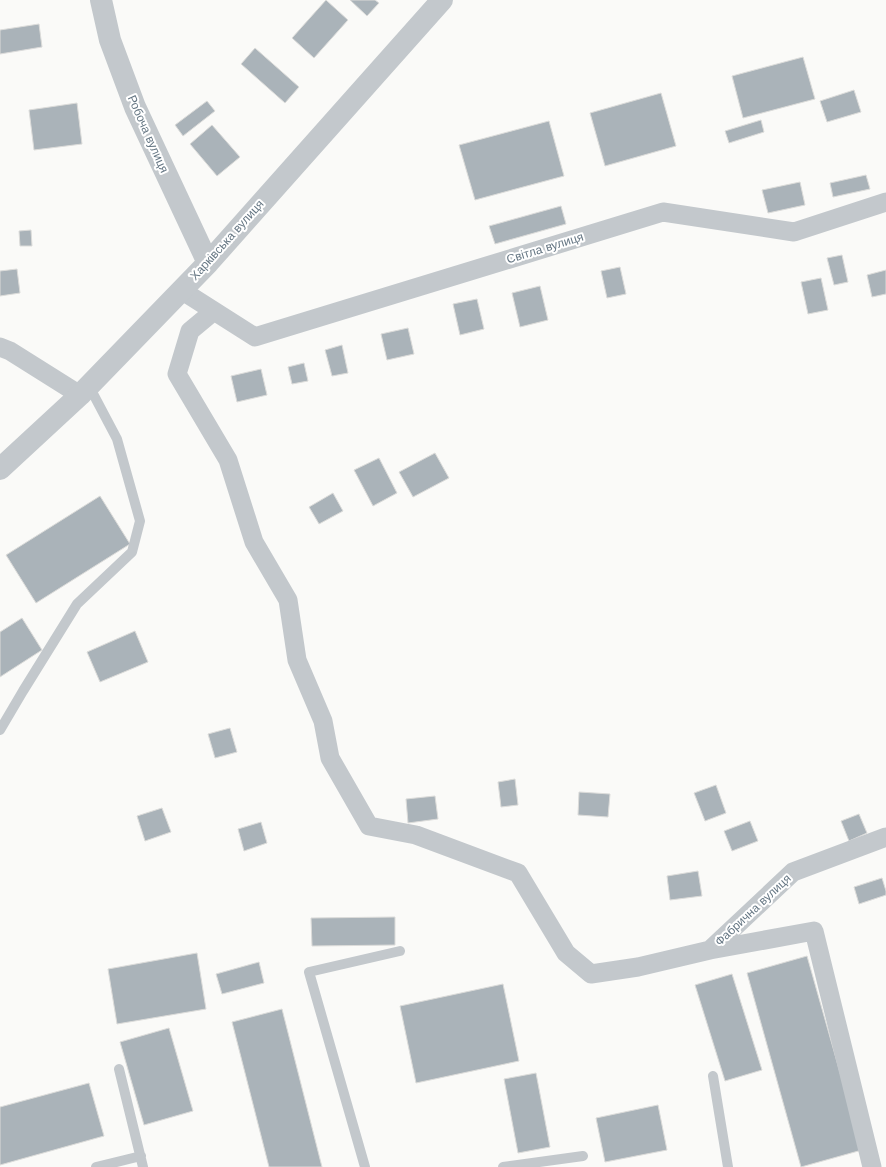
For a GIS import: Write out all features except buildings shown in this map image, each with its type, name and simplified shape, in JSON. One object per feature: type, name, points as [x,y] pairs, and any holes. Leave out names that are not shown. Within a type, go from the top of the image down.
[{"type":"street","name":"Робоча вулиця","points":[[101,0],[110,40],[135,107],[208,262]]},
{"type":"street","name":"Харківська вулиця","points":[[0,469],[84,391],[208,262],[442,0]]},
{"type":"street","name":"Світла вулиця","points":[[181,290],[255,337],[663,212],[794,232],[886,202]]},
{"type":"street","points":[[214,311],[190,331],[177,374],[228,460],[254,542],[288,600],[297,660],[323,721],[330,758],[369,826],[416,835],[518,873],[566,953],[591,974],[638,967],[710,950],[814,931],[872,1167]]},
{"type":"street","points":[[0,347],[10,350],[84,391]]},
{"type":"street","name":"Фабрична вулиця","points":[[710,950],[793,872],[886,837]]},
{"type":"lane","points":[[0,730],[77,604],[132,552],[140,521],[117,438],[84,391]]},
{"type":"lane","points":[[366,1167],[310,972],[400,951]]},
{"type":"lane","points":[[119,1069],[143,1167]]},
{"type":"lane","points":[[713,1076],[728,1167]]},
{"type":"lane","points":[[96,1167],[141,1156]]},
{"type":"lane","points":[[503,1167],[583,1156]]}]
